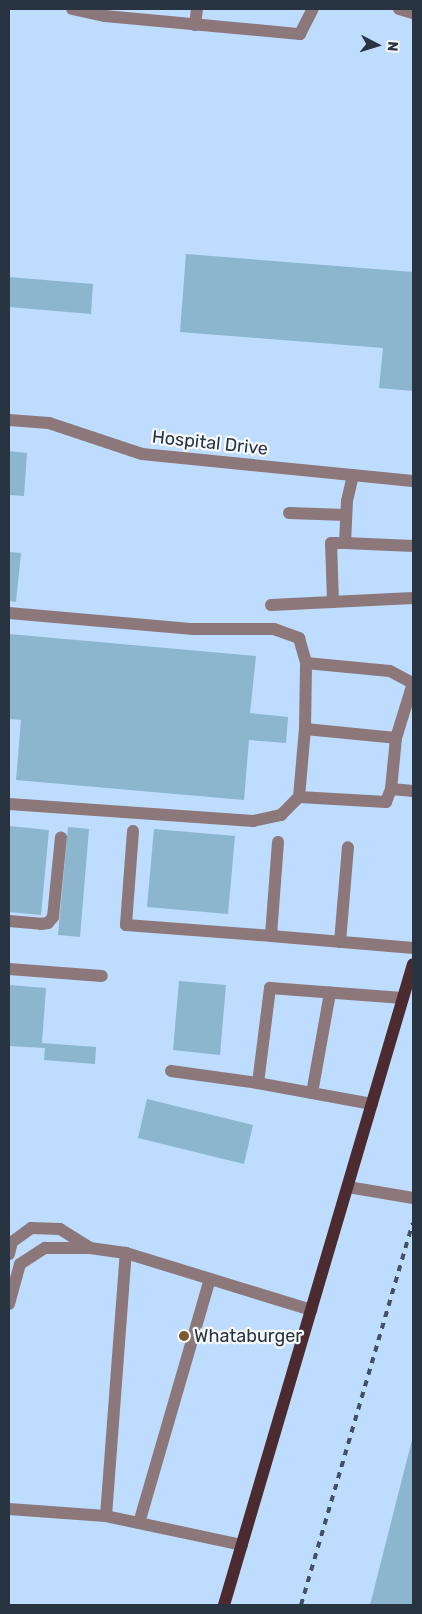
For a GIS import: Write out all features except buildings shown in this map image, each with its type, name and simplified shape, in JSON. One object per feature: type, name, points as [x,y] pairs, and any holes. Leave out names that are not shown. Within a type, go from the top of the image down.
[{"type":"main road","points":[[224,1605],[413,964]]},
{"type":"street","points":[[72,9],[105,16],[300,34],[313,9]]},
{"type":"street","points":[[195,25],[197,9]]},
{"type":"street","points":[[400,9],[413,13]]},
{"type":"street","name":"Hospital Drive","points":[[9,420],[49,423],[142,454],[413,481]]},
{"type":"street","points":[[345,543],[346,515],[353,475]]},
{"type":"street","points":[[289,513],[346,515]]},
{"type":"street","points":[[333,602],[331,543],[413,546]]},
{"type":"street","points":[[271,605],[413,598]]},
{"type":"street","points":[[9,612],[193,629],[274,629],[298,638],[306,663],[299,797],[282,814],[253,821],[9,804]]},
{"type":"street","points":[[299,797],[386,802],[392,789],[396,738],[413,683],[390,671],[306,663]]},
{"type":"street","points":[[304,729],[396,738]]},
{"type":"street","points":[[392,789],[413,791]]},
{"type":"street","points":[[133,832],[126,926],[413,948]]},
{"type":"street","points":[[9,921],[41,924],[48,923],[54,916],[61,837]]},
{"type":"street","points":[[271,936],[278,842]]},
{"type":"street","points":[[340,942],[348,847]]},
{"type":"street","points":[[9,969],[102,976]]},
{"type":"street","points":[[258,1083],[270,988],[404,998]]},
{"type":"street","points":[[312,1093],[330,992]]},
{"type":"street","points":[[171,1071],[258,1083],[372,1104]]},
{"type":"street","points":[[348,1187],[413,1198]]},
{"type":"street","points":[[9,1254],[12,1242],[31,1228],[60,1229],[90,1248]]},
{"type":"street","points":[[9,1304],[20,1264],[45,1248],[90,1248],[126,1253],[311,1310]]},
{"type":"street","points":[[106,1516],[126,1253]]},
{"type":"street","points":[[139,1523],[210,1280]]},
{"type":"street","points":[[9,1509],[106,1516],[242,1546]]},
{"type":"railway","points":[[301,1605],[413,1223]]},
{"type":"place","name":"Whataburger","points":[[184,1336]]}]
